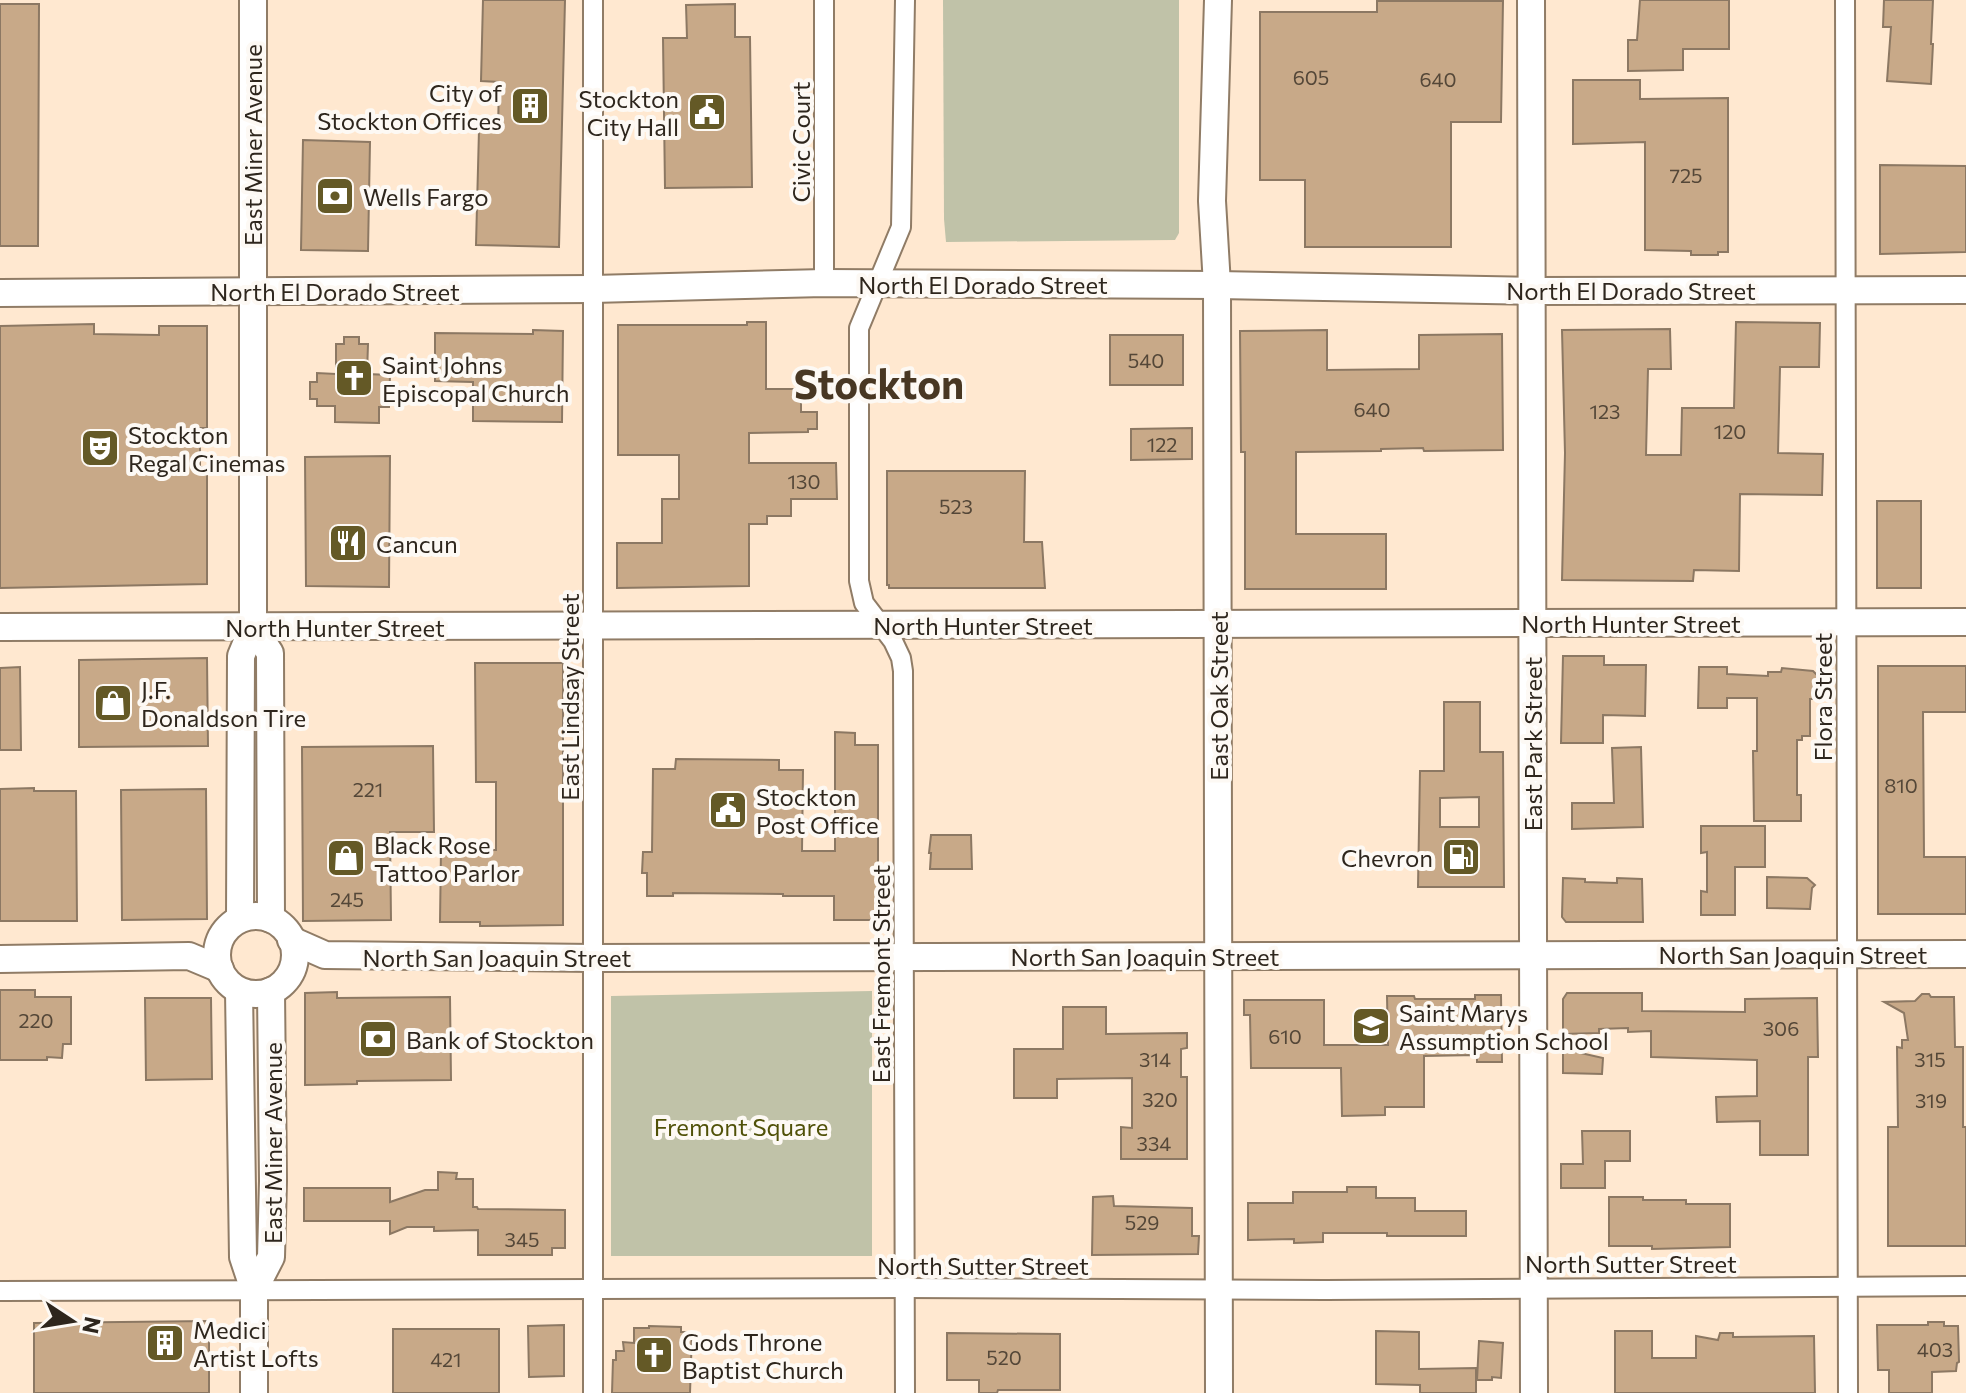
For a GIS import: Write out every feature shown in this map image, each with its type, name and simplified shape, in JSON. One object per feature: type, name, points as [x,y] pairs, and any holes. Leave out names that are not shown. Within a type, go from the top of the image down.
[{"type":"street","name":"East Miner Avenue","points":[[240,919],[241,654],[253,627],[253,0]]},
{"type":"street","name":"East Lindsay Street","points":[[593,0],[593,1393]]},
{"type":"street","name":"Civic Court","points":[[824,0],[824,283]]},
{"type":"street","name":"East Fremont Street","points":[[905,0],[901,227],[859,328],[859,581],[864,603],[893,641],[903,671],[905,1393]]},
{"type":"street","name":"East Oak Street","points":[[1218,0],[1212,201],[1217,285],[1219,1393]]},
{"type":"street","name":"East Park Street","points":[[1531,0],[1534,1393]]},
{"type":"street","name":"Flora Street","points":[[1845,0],[1848,1393]]},
{"type":"street","name":"North El Dorado Street","points":[[0,293],[593,289],[824,283],[1217,285],[1533,291],[1966,290]]},
{"type":"street","name":"North Hunter Street","points":[[0,627],[1966,622]]},
{"type":"street","name":"East Miner Avenue","points":[[253,627],[270,653],[271,919]]},
{"type":"street","points":[[253,916],[271,919],[288,933],[294,945],[295,959],[291,972],[284,982],[271,991],[251,994],[239,991],[229,983],[217,962],[220,941],[229,927],[240,919],[253,916]]},
{"type":"street","name":"North San Joaquin Street","points":[[291,940],[325,955],[593,958],[1966,954]]},
{"type":"street","points":[[189,956],[220,941]]},
{"type":"street","name":"North San Joaquin Street","points":[[291,972],[325,955]]},
{"type":"street","points":[[0,959],[189,956],[220,969]]},
{"type":"street","name":"East Miner Avenue","points":[[239,991],[243,1257],[254,1290],[254,1393]]},
{"type":"street","name":"East Miner Avenue","points":[[254,1290],[271,1257],[273,1147],[264,1106],[271,991]]},
{"type":"street","points":[[240,1057],[254,1075],[264,1106]]},
{"type":"street","name":"North Sutter Street","points":[[0,1291],[1966,1286]]},
{"type":"green space","points":[[943,0],[1179,0],[1179,233],[1175,240],[946,242]]},
{"type":"green space","name":"Fremont Square","points":[[872,991],[872,1256],[611,1256],[611,996]]},
{"type":"building","name":"City of Stockton Offices","points":[[483,0],[565,0],[559,247],[476,245],[479,130],[498,130],[499,82],[481,81]]},
{"type":"building","points":[[1640,0],[1729,0],[1729,49],[1683,49],[1683,70],[1628,71],[1628,40],[1637,40]]},
{"type":"building","points":[[1884,0],[1933,0],[1931,84],[1887,81],[1891,27],[1883,27]]},
{"type":"building","points":[[1377,1],[1503,1],[1501,122],[1451,122],[1451,247],[1305,247],[1305,180],[1260,180],[1260,12],[1377,12]]},
{"type":"building","points":[[0,4],[39,4],[38,246],[0,246]]},
{"type":"building","name":"Stockton City Hall","points":[[735,4],[735,37],[750,37],[752,187],[665,188],[663,38],[687,38],[686,5]]},
{"type":"building","points":[[1573,80],[1640,80],[1640,99],[1728,98],[1728,252],[1691,255],[1691,251],[1645,250],[1645,142],[1573,144]]},
{"type":"building","name":"Wells Fargo","points":[[303,140],[370,142],[368,251],[301,250]]},
{"type":"building","points":[[1880,165],[1966,166],[1966,252],[1880,254]]},
{"type":"building","points":[[747,322],[766,322],[766,389],[801,389],[801,412],[817,412],[817,429],[808,429],[808,432],[749,433],[749,463],[836,463],[837,499],[791,499],[791,516],[767,516],[767,524],[749,524],[749,586],[617,588],[617,543],[662,543],[662,499],[679,499],[679,455],[618,455],[618,325],[747,325]]},
{"type":"building","points":[[1736,322],[1820,323],[1819,367],[1780,367],[1778,453],[1823,454],[1822,495],[1740,494],[1739,571],[1694,570],[1693,581],[1562,580],[1565,453],[1562,330],[1670,329],[1671,369],[1648,369],[1646,455],[1681,455],[1682,408],[1734,408]]},
{"type":"building","name":"Stockton Regal Cinemas","points":[[94,324],[94,334],[159,335],[159,326],[207,326],[207,428],[200,428],[200,467],[207,467],[207,584],[0,588],[0,326]]},
{"type":"building","points":[[533,330],[563,331],[562,422],[473,421],[473,382],[435,381],[435,333],[533,334]]},
{"type":"building","points":[[1327,330],[1327,370],[1419,369],[1419,335],[1502,334],[1503,450],[1424,451],[1423,448],[1296,452],[1296,534],[1386,534],[1386,589],[1245,589],[1245,452],[1241,452],[1240,331]]},
{"type":"building","points":[[1110,335],[1183,335],[1183,385],[1110,385]]},
{"type":"building","name":"Saint Johns Episcopal Church","points":[[344,337],[359,337],[359,344],[368,344],[367,374],[390,375],[389,407],[379,407],[379,423],[335,422],[335,406],[317,406],[317,399],[310,399],[310,382],[317,382],[317,373],[336,374],[336,344],[344,344]]},
{"type":"building","points":[[1192,428],[1192,459],[1131,460],[1131,429]]},
{"type":"building","name":"Cancun","points":[[390,456],[389,587],[306,586],[305,457]]},
{"type":"building","points":[[887,471],[1025,471],[1024,542],[1042,542],[1045,588],[889,588]]},
{"type":"building","points":[[1877,501],[1921,501],[1921,588],[1877,588]]},
{"type":"building","points":[[1563,656],[1604,656],[1604,665],[1646,665],[1645,716],[1603,715],[1603,743],[1561,743]]},
{"type":"building","points":[[207,658],[208,746],[79,747],[79,660]]},
{"type":"building","points":[[475,663],[563,663],[563,925],[480,926],[480,922],[440,922],[441,849],[496,850],[496,782],[476,782]]},
{"type":"building","points":[[1878,666],[1966,666],[1966,712],[1923,712],[1924,857],[1966,857],[1966,914],[1878,914]]},
{"type":"building","points":[[20,667],[21,750],[0,750],[0,668]]},
{"type":"building","points":[[1699,667],[1727,667],[1727,674],[1768,676],[1768,672],[1781,672],[1782,668],[1813,671],[1817,675],[1818,683],[1813,688],[1813,699],[1810,699],[1810,736],[1797,740],[1797,795],[1801,795],[1801,821],[1754,821],[1753,751],[1757,751],[1757,698],[1727,698],[1727,708],[1698,708]]},
{"type":"building","points":[[1444,702],[1480,702],[1480,752],[1503,752],[1504,887],[1418,887],[1420,771],[1444,771]],"holes":[[[1479,797],[1479,827],[1440,827],[1440,798]]]},
{"type":"building","name":"Stockton Post Office","points":[[835,732],[855,733],[855,745],[878,745],[878,920],[834,920],[834,896],[673,893],[673,896],[647,896],[647,873],[642,873],[643,852],[652,852],[653,769],[675,769],[676,759],[779,760],[779,770],[803,770],[802,851],[835,851]]},
{"type":"building","points":[[433,746],[434,832],[390,832],[391,920],[303,921],[302,747]]},
{"type":"building","points":[[1641,747],[1643,827],[1572,829],[1572,803],[1614,803],[1612,748]]},
{"type":"building","points":[[34,788],[34,791],[76,791],[77,921],[0,921],[0,789]]},
{"type":"building","points":[[206,789],[207,919],[122,920],[121,790]]},
{"type":"building","points":[[1701,826],[1765,826],[1765,867],[1735,867],[1735,915],[1701,915],[1701,891],[1707,892],[1707,852],[1701,853]]},
{"type":"building","points":[[931,835],[971,835],[972,869],[930,869]]},
{"type":"building","points":[[1767,877],[1807,878],[1815,885],[1810,909],[1767,908]]},
{"type":"building","points":[[1563,878],[1617,883],[1617,878],[1642,879],[1643,922],[1566,922],[1562,917]]},
{"type":"building","points":[[0,990],[35,990],[35,997],[71,997],[71,1044],[63,1044],[62,1058],[0,1060]]},
{"type":"building","name":"Bank of Stockton","points":[[337,992],[337,998],[450,997],[451,1080],[305,1085],[305,993]]},
{"type":"building","points":[[1567,993],[1642,993],[1642,1011],[1745,1012],[1745,999],[1817,998],[1818,1057],[1808,1057],[1808,1155],[1760,1155],[1760,1121],[1717,1122],[1716,1097],[1757,1096],[1757,1060],[1651,1057],[1651,1031],[1628,1032],[1628,1028],[1563,1034],[1563,999]]},
{"type":"building","points":[[1922,994],[1954,997],[1955,1047],[1963,1047],[1966,1246],[1888,1246],[1888,1127],[1898,1127],[1897,1047],[1902,1048],[1902,1040],[1908,1040],[1904,1013],[1884,1002],[1915,1001]]},
{"type":"building","points":[[1475,995],[1501,995],[1502,1062],[1477,1062],[1477,1055],[1424,1056],[1424,1107],[1385,1107],[1385,1115],[1342,1116],[1341,1068],[1251,1068],[1250,1015],[1244,1015],[1244,1000],[1324,1000],[1324,1045],[1388,1045],[1387,996],[1475,999]]},
{"type":"building","points":[[145,998],[211,998],[212,1079],[146,1080]]},
{"type":"building","points":[[1063,1007],[1106,1007],[1106,1034],[1187,1033],[1187,1048],[1181,1049],[1181,1077],[1187,1077],[1187,1159],[1121,1159],[1121,1127],[1132,1128],[1132,1078],[1057,1079],[1057,1098],[1014,1098],[1014,1049],[1063,1049]]},
{"type":"building","points":[[1563,1049],[1603,1058],[1602,1074],[1563,1073]]},
{"type":"building","points":[[1582,1131],[1630,1131],[1630,1161],[1605,1161],[1605,1188],[1561,1188],[1561,1164],[1583,1164]]},
{"type":"building","points":[[438,1172],[457,1173],[456,1179],[473,1179],[473,1207],[478,1209],[565,1210],[565,1248],[552,1248],[552,1255],[478,1255],[478,1230],[434,1231],[434,1227],[407,1227],[390,1234],[390,1221],[304,1221],[304,1188],[390,1188],[390,1202],[425,1190],[438,1190]]},
{"type":"building","points":[[1347,1187],[1376,1187],[1376,1198],[1415,1198],[1415,1211],[1466,1211],[1466,1236],[1323,1233],[1323,1242],[1248,1240],[1248,1203],[1293,1203],[1293,1192],[1347,1192]]},
{"type":"building","points":[[1113,1196],[1114,1206],[1192,1208],[1192,1236],[1199,1236],[1198,1254],[1092,1255],[1093,1197]]},
{"type":"building","points":[[1609,1197],[1686,1200],[1686,1204],[1730,1204],[1730,1247],[1652,1249],[1652,1246],[1609,1246]]},
{"type":"building","points":[[209,1321],[209,1393],[34,1393],[34,1323]]},
{"type":"building","points":[[1928,1322],[1958,1326],[1959,1362],[1956,1371],[1932,1372],[1932,1393],[1889,1393],[1889,1370],[1878,1370],[1877,1325],[1928,1325]]},
{"type":"building","points":[[564,1325],[564,1376],[529,1377],[528,1326]]},
{"type":"building","name":"Gods Throne Baptist Church","points":[[681,1327],[681,1332],[692,1332],[690,1393],[612,1393],[616,1351],[624,1351],[623,1342],[634,1343],[634,1328]]},
{"type":"building","points":[[393,1329],[499,1329],[499,1393],[393,1393]]},
{"type":"building","points":[[1376,1331],[1419,1332],[1419,1369],[1476,1368],[1476,1393],[1420,1393],[1420,1385],[1376,1384]]},
{"type":"building","points":[[1615,1331],[1652,1331],[1652,1358],[1696,1358],[1696,1336],[1718,1340],[1720,1333],[1733,1333],[1733,1337],[1814,1336],[1815,1393],[1615,1393]]},
{"type":"building","points":[[947,1333],[1060,1334],[1060,1390],[979,1393],[979,1380],[947,1380]]},
{"type":"building","points":[[1479,1341],[1503,1343],[1501,1378],[1477,1380]]},
{"type":"place","name":"City of Stockton Offices","points":[[530,106]]},
{"type":"place","name":"Stockton City Hall","points":[[707,112]]},
{"type":"place","name":"Wells Fargo","points":[[335,196]]},
{"type":"place","name":"Saint Johns Episcopal Church","points":[[354,378]]},
{"type":"place","name":"Stockton Regal Cinemas","points":[[100,448]]},
{"type":"place","name":"Cancun","points":[[348,543]]},
{"type":"place","name":"J.F. Donaldson Tire","points":[[113,703]]},
{"type":"place","name":"Stockton Post Office","points":[[728,810]]},
{"type":"place","name":"Chevron","points":[[1461,857]]},
{"type":"place","name":"Black Rose Tattoo Parlor","points":[[346,858]]},
{"type":"place","name":"Saint Marys Assumption School","points":[[1371,1026]]},
{"type":"place","name":"Bank of Stockton","points":[[378,1039]]},
{"type":"place","name":"Medici Artist Lofts","points":[[165,1343]]},
{"type":"place","name":"Gods Throne Baptist Church","points":[[654,1355]]},
{"type":"district","name":"Stockton","points":[[879,382]]}]
